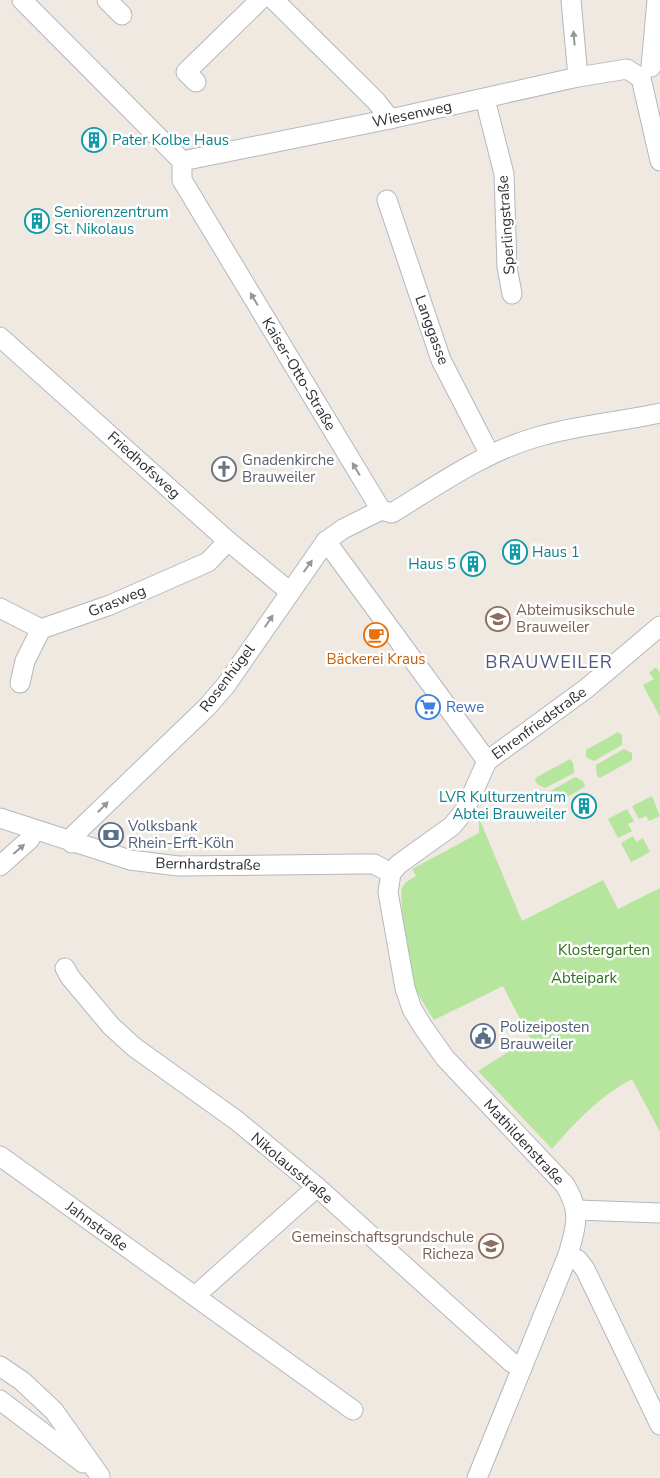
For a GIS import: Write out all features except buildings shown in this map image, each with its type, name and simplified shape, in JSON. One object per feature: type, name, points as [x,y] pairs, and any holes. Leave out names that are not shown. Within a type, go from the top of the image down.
[{"type":"street","points":[[107,0],[122,15]]},
{"type":"street","points":[[196,82],[186,72],[260,0]]},
{"type":"street","points":[[274,0],[376,101],[390,119]]},
{"type":"street","points":[[571,0],[578,77]]},
{"type":"street","points":[[657,0],[650,69],[660,161]]},
{"type":"street","points":[[27,2],[182,161]]},
{"type":"street","name":"Wiesenweg","points":[[182,161],[485,99],[578,77],[626,69],[650,69]]},
{"type":"street","name":"Sperlingstraße","points":[[485,99],[504,174],[507,267],[512,294]]},
{"type":"street","name":"Kaiser-Otto-Straße","points":[[182,161],[182,180],[381,510]]},
{"type":"street","name":"Langgasse","points":[[387,200],[441,360],[490,455]]},
{"type":"street","name":"Friedhofsweg","points":[[0,337],[228,541],[289,591]]},
{"type":"street","points":[[487,761],[326,542],[343,529],[381,510],[392,513],[490,455],[544,435],[582,426],[660,413]]},
{"type":"street","name":"Grasweg","points":[[41,629],[110,605],[208,562],[228,541]]},
{"type":"street","name":"Rosenhügel","points":[[72,843],[74,835],[207,707],[226,684],[289,591],[326,542]]},
{"type":"street","points":[[0,608],[41,629],[25,661],[20,683]]},
{"type":"street","name":"Ehrenfriedstraße","points":[[392,873],[406,857],[452,826],[465,810],[487,761],[587,688],[660,626]]},
{"type":"street","name":"Bernhardstraße","points":[[0,818],[72,843],[130,860],[178,866],[374,864],[392,873]]},
{"type":"street","points":[[0,866],[30,839],[34,830]]},
{"type":"street","name":"Mathildenstraße","points":[[392,873],[388,892],[390,909],[405,988],[412,1009],[445,1058],[565,1185],[577,1210]]},
{"type":"street","name":"Nikolausstraße","points":[[65,968],[70,977],[111,1026],[134,1047],[236,1120],[317,1187],[511,1362],[522,1368]]},
{"type":"street","name":"Jahnstraße","points":[[0,1156],[353,1410]]},
{"type":"street","points":[[195,1296],[317,1187]]},
{"type":"street","points":[[477,1478],[568,1255],[577,1223],[577,1210],[660,1213]]},
{"type":"street","points":[[568,1255],[578,1260],[585,1269],[660,1425]]},
{"type":"street","points":[[0,1366],[22,1381],[54,1411],[101,1477]]},
{"type":"street","points":[[22,1381],[0,1400],[101,1477]]},
{"type":"green space","points":[[656,667],[660,673],[660,717],[643,685],[654,679],[649,673]]},
{"type":"green space","points":[[618,732],[622,735],[622,745],[594,761],[586,757],[586,750]]},
{"type":"green space","points":[[624,749],[632,753],[632,760],[600,778],[597,776],[596,765]]},
{"type":"green space","points":[[570,759],[573,763],[574,773],[545,788],[537,784],[535,779],[537,777]]},
{"type":"green space","points":[[575,777],[583,781],[585,786],[551,806],[548,804],[547,793]]},
{"type":"green space","points":[[652,796],[660,816],[649,821],[646,816],[639,819],[632,806]]},
{"type":"green space","points":[[627,809],[634,821],[628,824],[632,831],[618,838],[608,819]]},
{"type":"green space","name":"Abteipark","points":[[479,818],[522,921],[603,880],[618,909],[660,888],[660,1132],[632,1079],[609,1093],[589,1110],[552,1149],[478,1071],[511,1050],[532,1042],[503,986],[434,1020],[420,998],[413,984],[409,966],[403,920],[402,888],[416,876],[412,869],[479,833]]},
{"type":"green space","points":[[633,836],[636,842],[643,838],[650,852],[631,862],[621,843]]},
{"type":"place","name":"Pater Kolbe Haus","points":[[94,140]]},
{"type":"place","name":"Seniorenzentrum St. Nikolaus","points":[[37,221]]},
{"type":"place","name":"Gnadenkirche Brauweiler","points":[[224,469]]},
{"type":"place","name":"Haus 1","points":[[515,552]]},
{"type":"place","name":"Haus 5","points":[[473,564]]},
{"type":"place","name":"Abteimusikschule Brauweiler","points":[[498,619]]},
{"type":"place","name":"Bäckerei Kraus","points":[[376,635]]},
{"type":"place","name":"Rewe","points":[[428,707]]},
{"type":"place","name":"LVR Kulturzentrum Abtei Brauweiler","points":[[584,806]]},
{"type":"place","name":"Volksbank Rhein-Erft-Köln","points":[[111,835]]},
{"type":"place","name":"Polizeiposten Brauweiler","points":[[483,1036]]},
{"type":"place","name":"Gemeinschaftsgrundschule Richeza","points":[[491,1246]]},
{"type":"district","name":"BRAUWEILER","points":[[549,662]]},
{"type":"park label","name":"Klostergarten","points":[[604,950]]}]
